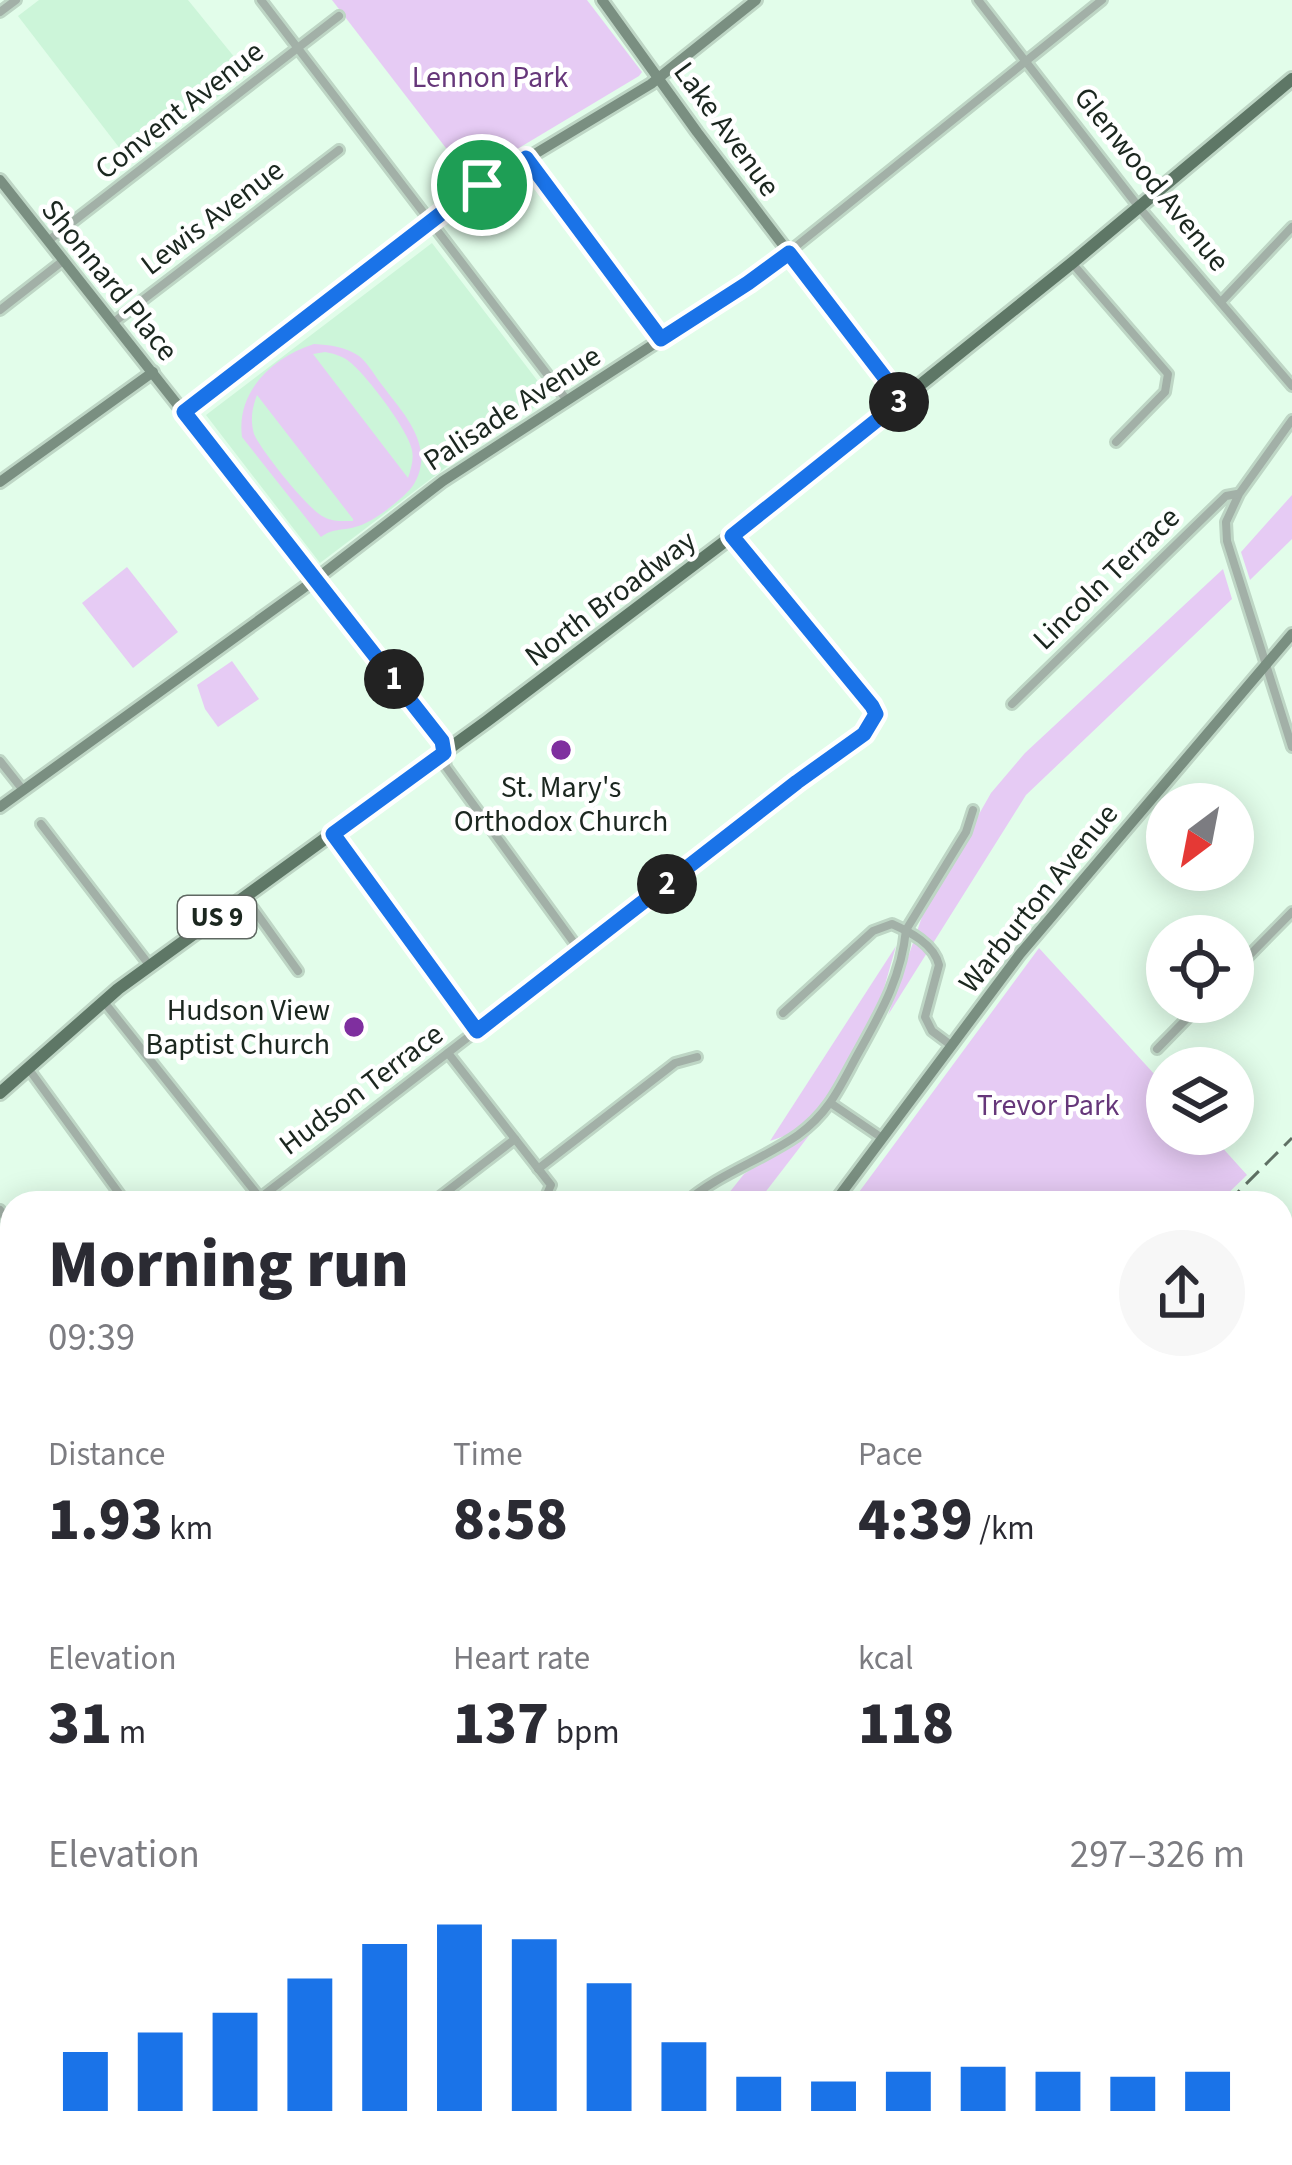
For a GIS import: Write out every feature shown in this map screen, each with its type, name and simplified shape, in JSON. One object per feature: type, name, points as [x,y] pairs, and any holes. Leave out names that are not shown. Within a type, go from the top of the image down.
[{"type":"main road","name":"North Broadway","points":[[0,1094],[103,1001],[732,536],[1292,79]]},
{"type":"street","points":[[0,12],[16,0]]},
{"type":"street","points":[[261,0],[566,399]]},
{"type":"street","name":"Lake Avenue","points":[[602,0],[902,400]]},
{"type":"street","points":[[184,412],[460,199],[659,78],[756,0]]},
{"type":"street","name":"Glenwood Avenue","points":[[978,0],[1138,206],[1292,386]]},
{"type":"street","name":"Palisade Avenue","points":[[0,807],[316,579],[443,481],[789,253],[1102,0]]},
{"type":"street","name":"Convent Avenue","points":[[48,241],[339,16]]},
{"type":"street","name":"Lewis Avenue","points":[[114,322],[339,150]]},
{"type":"street","points":[[526,158],[661,339]]},
{"type":"street","name":"Shonnard Place","points":[[0,180],[442,741],[444,753]]},
{"type":"street","points":[[1221,302],[1292,227]]},
{"type":"street","points":[[0,310],[64,260]]},
{"type":"street","points":[[1072,263],[1168,374],[1165,392],[1116,442]]},
{"type":"street","points":[[0,482],[153,372]]},
{"type":"street","points":[[1292,420],[1238,494],[1226,522],[1227,541],[1292,747]]},
{"type":"street","name":"Lincoln Terrace","points":[[1012,704],[1226,496],[1238,494]]},
{"type":"street","name":"Hudson Terrace","points":[[273,1191],[864,734],[876,714],[732,536]]},
{"type":"street","name":"Warburton Avenue","points":[[843,1191],[1020,953],[1292,634]]},
{"type":"street","points":[[444,753],[446,767],[580,951]]},
{"type":"street","points":[[0,761],[23,790]]},
{"type":"street","points":[[699,1191],[796,1136],[832,1104],[885,1009],[906,930],[966,832],[973,810]]},
{"type":"street","points":[[41,824],[150,966]]},
{"type":"street","points":[[333,834],[477,1031]]},
{"type":"street","points":[[245,897],[298,971]]},
{"type":"street","points":[[1254,951],[1292,912]]},
{"type":"street","points":[[783,1013],[873,931],[892,924],[938,957],[925,1017],[932,1031],[952,1046]]},
{"type":"street","points":[[103,1001],[255,1191]]},
{"type":"street","points":[[1159,1047],[1183,1023]]},
{"type":"street","points":[[448,1053],[551,1185],[548,1191]]},
{"type":"street","points":[[538,1168],[675,1063],[697,1057]]},
{"type":"street","points":[[28,1068],[117,1191]]},
{"type":"street","points":[[832,1104],[882,1138]]},
{"type":"street","points":[[447,1191],[514,1139]]},
{"type":"shaded area","points":[[39,0],[188,0],[248,74],[131,163],[18,16]]},
{"type":"shaded area","points":[[432,243],[550,397],[457,459],[320,563],[206,415]]},
{"type":"green space","name":"Lennon Park","points":[[332,0],[587,0],[642,72],[469,178]]},
{"type":"green space","points":[[326,345],[359,356],[407,419],[421,456],[414,484],[396,503],[362,525],[321,537],[242,437],[251,391],[272,367],[299,350]],"holes":[[[325,352],[351,363],[396,418],[412,450],[408,478],[313,354]],[[257,395],[353,519],[353,521],[331,520],[317,512],[275,465],[254,434]]]},
{"type":"green space","points":[[1292,495],[1292,539],[1250,580],[1241,552]]},
{"type":"green space","points":[[127,567],[178,632],[133,668],[82,603]]},
{"type":"green space","points":[[1223,569],[1232,599],[1026,795],[888,1015],[924,911],[991,793],[1025,753]]},
{"type":"green space","points":[[232,661],[259,699],[218,727],[197,685]]},
{"type":"green space","points":[[896,946],[879,1006],[830,1097],[793,1133],[770,1141]]},
{"type":"green space","name":"Trevor Park","points":[[1039,948],[1146,1065],[1146,1155],[1229,1155],[1247,1175],[1230,1191],[860,1191]]},
{"type":"green space","points":[[814,1129],[766,1191],[731,1191],[744,1174]]},
{"type":"railway","points":[[1239,1191],[1292,1138]]},
{"type":"place","name":"St. Mary's Orthodox Church","points":[[561,750]]},
{"type":"place","name":"Hudson View Baptist Church","points":[[354,1027]]},
{"type":"route","points":[[526,158],[661,339],[789,253],[902,400],[732,536],[872,706],[876,714],[864,734],[477,1031],[333,834],[444,753],[442,741],[184,412],[482,185],[526,158]]}]
